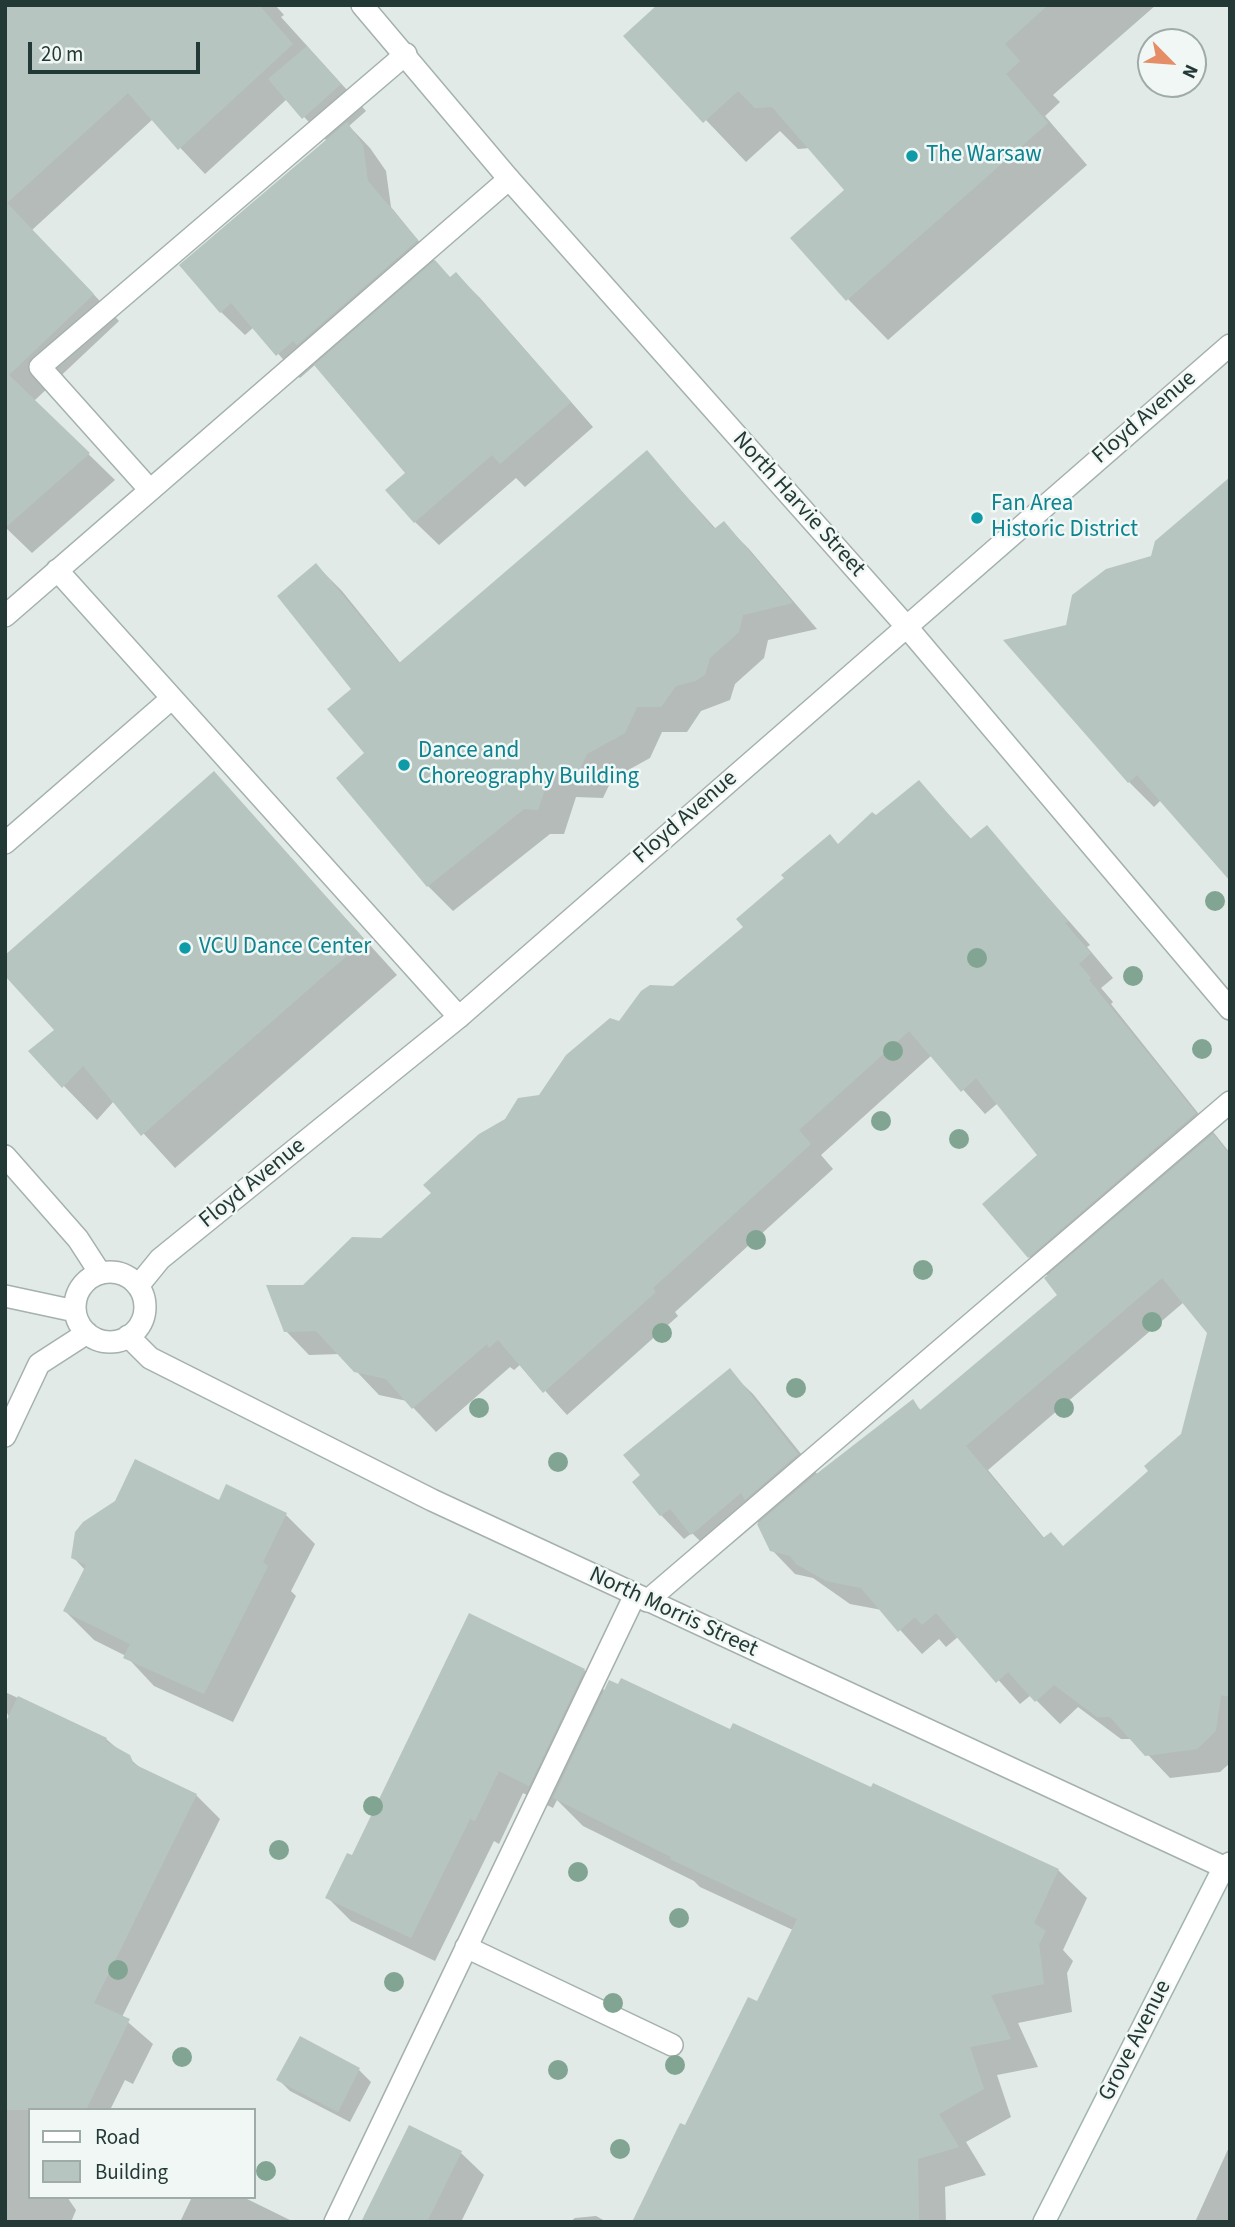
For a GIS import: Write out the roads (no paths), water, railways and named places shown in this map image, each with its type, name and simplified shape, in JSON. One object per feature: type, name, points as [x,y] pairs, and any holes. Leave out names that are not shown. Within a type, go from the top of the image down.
[{"type":"street","name":"North Harvie Street","points":[[362,5],[509,179],[906,626],[1230,1009]]},
{"type":"street","points":[[150,490],[40,367],[406,54]]},
{"type":"street","points":[[5,615],[509,179]]},
{"type":"street","name":"Floyd Avenue","points":[[138,1286],[160,1259],[458,1017],[1230,345]]},
{"type":"street","points":[[57,570],[458,1017]]},
{"type":"street","points":[[5,843],[171,699]]},
{"type":"street","points":[[335,2222],[466,1947],[641,1598],[1230,1102]]},
{"type":"street","points":[[5,1156],[78,1239],[100,1273]]},
{"type":"street","points":[[100,1273],[122,1273],[138,1286],[145,1307],[137,1329],[128,1336],[107,1342],[87,1333],[75,1311],[80,1287],[100,1273]]},
{"type":"street","points":[[5,1296],[75,1311]]},
{"type":"street","points":[[5,1436],[39,1364],[87,1333]]},
{"type":"street","name":"North Morris Street","points":[[128,1336],[150,1359],[432,1500],[1228,1867]]},
{"type":"street","name":"Grove Avenue","points":[[1044,2222],[1228,1867]]},
{"type":"street","points":[[466,1947],[672,2045]]},
{"type":"place","name":"The Warsaw","points":[[912,156]]},
{"type":"place","name":"Fan Area Historic District","points":[[977,518]]},
{"type":"place","name":"Dance and Choreography Building","points":[[404,765]]},
{"type":"place","name":"VCU Dance Center","points":[[185,948]]}]
